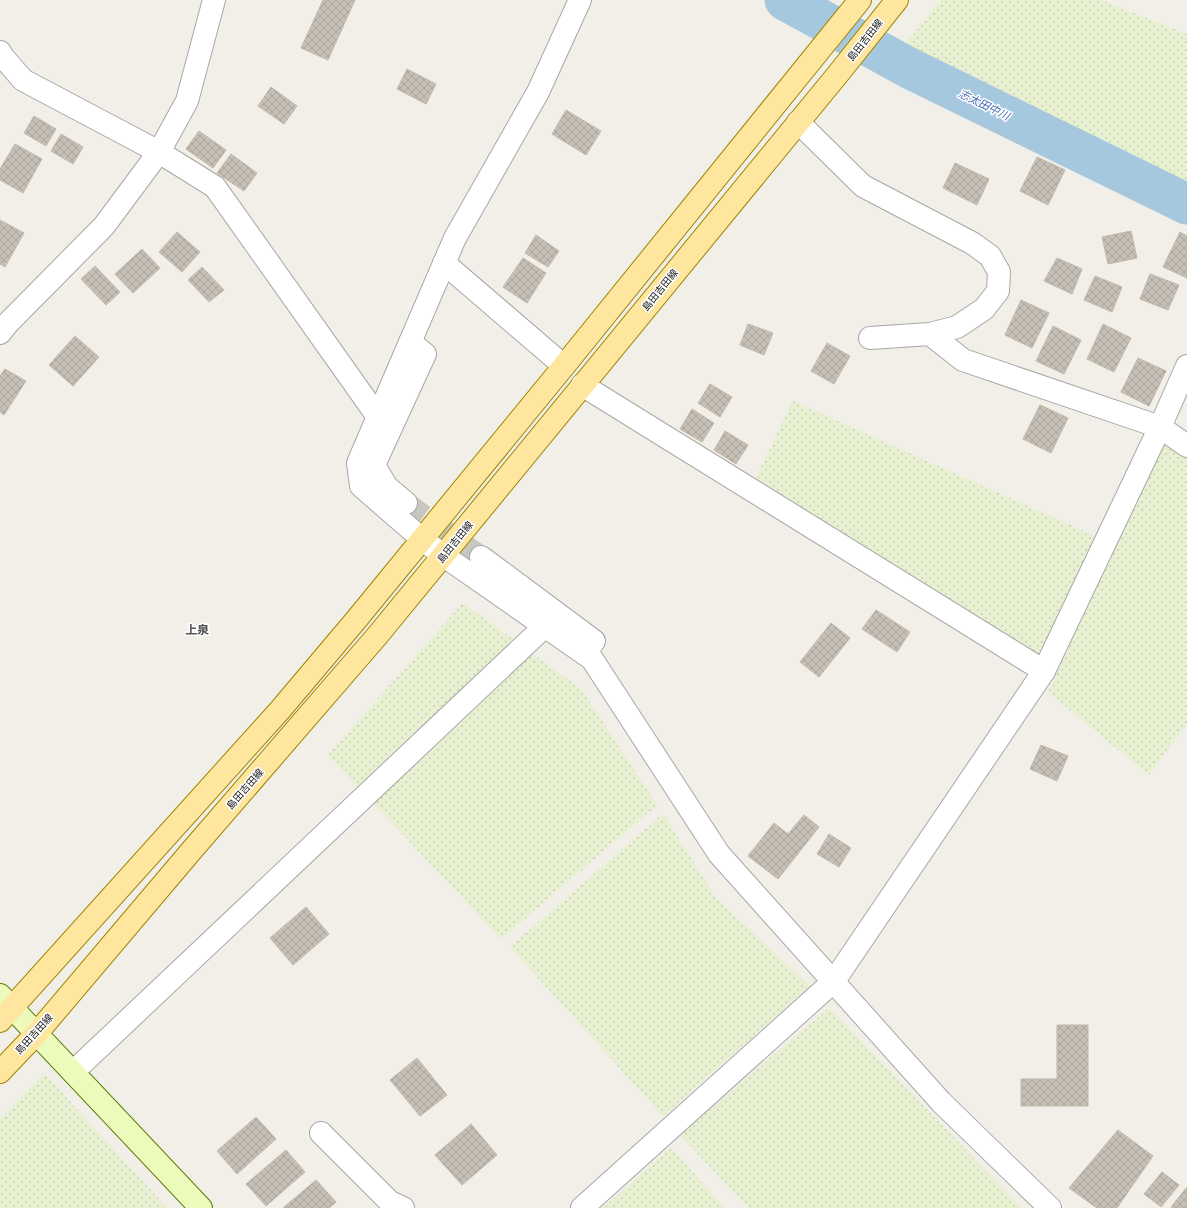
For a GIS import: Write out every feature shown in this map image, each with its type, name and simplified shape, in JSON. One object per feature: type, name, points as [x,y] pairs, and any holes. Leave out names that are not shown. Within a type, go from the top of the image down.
[{"type":"main road","points":[[4,1008],[280,710],[356,620],[564,366],[860,0]]},
{"type":"main road","name":"島田吉田線","points":[[0,1072],[37,1033],[192,850],[367,648],[444,556],[892,7]]},
{"type":"street","points":[[0,333],[8,323],[104,226],[159,152],[187,101],[214,0]]},
{"type":"street","points":[[580,0],[538,92],[455,238],[358,463],[361,486],[444,556],[592,659],[719,854],[941,1102],[1050,1208]]},
{"type":"street","points":[[0,52],[23,80],[159,152],[215,187],[378,417]]},
{"type":"street","points":[[798,122],[863,186],[972,243],[990,256],[999,272],[998,291],[984,309],[957,326],[930,334],[870,338]]},
{"type":"street","points":[[444,263],[564,366]]},
{"type":"street","points":[[930,334],[963,360],[1160,427],[1187,446]]},
{"type":"street","points":[[406,502],[387,487],[374,465],[425,354],[410,342]]},
{"type":"street","points":[[582,1208],[834,981],[1044,671],[1160,427],[1187,366]]},
{"type":"street","points":[[582,385],[1044,671]]},
{"type":"street","points":[[481,557],[594,641],[585,654]]},
{"type":"street","points":[[73,1072],[545,626]]},
{"type":"street","points":[[4,1008],[37,1033],[201,1208]]},
{"type":"street","points":[[321,1133],[390,1202],[402,1208]]},
{"type":"green space","points":[[941,0],[1101,0],[1187,34],[1187,182],[906,44]]},
{"type":"green space","points":[[793,401],[1106,541],[1032,664],[756,477]]},
{"type":"green space","points":[[1166,440],[1187,458],[1187,723],[1149,775],[1048,692]]},
{"type":"green space","points":[[463,603],[582,690],[657,805],[501,939],[328,755]]},
{"type":"green space","points":[[663,814],[716,898],[810,986],[663,1116],[510,947]]},
{"type":"green space","points":[[829,1008],[1022,1208],[749,1208],[680,1135]]},
{"type":"green space","points":[[44,1073],[167,1208],[0,1208],[0,1120]]},
{"type":"green space","points":[[671,1148],[725,1208],[603,1208]]},
{"type":"building","points":[[323,0],[355,0],[328,60],[301,48]]},
{"type":"building","points":[[407,69],[436,84],[426,104],[397,89]]},
{"type":"building","points":[[271,87],[297,106],[284,124],[258,106]]},
{"type":"building","points":[[566,110],[601,131],[586,155],[552,134]]},
{"type":"building","points":[[34,116],[56,129],[46,146],[24,133]]},
{"type":"building","points":[[199,131],[226,150],[213,168],[186,149]]},
{"type":"building","points":[[61,134],[83,147],[73,164],[51,151]]},
{"type":"building","points":[[15,144],[42,159],[23,193],[0,180],[0,169]]},
{"type":"building","points":[[231,154],[257,173],[244,191],[217,173]]},
{"type":"building","points":[[1037,157],[1065,170],[1048,205],[1020,191]]},
{"type":"building","points":[[955,163],[989,179],[977,205],[943,188]]},
{"type":"building","points":[[0,220],[24,233],[5,267],[0,264]]},
{"type":"building","points":[[1131,231],[1137,258],[1108,264],[1102,237]]},
{"type":"building","points":[[177,232],[200,252],[182,272],[159,252]]},
{"type":"building","points":[[1180,232],[1187,236],[1187,278],[1163,267]]},
{"type":"building","points":[[536,235],[559,251],[548,267],[525,253]]},
{"type":"building","points":[[142,249],[160,268],[133,293],[115,274]]},
{"type":"building","points":[[523,258],[546,273],[527,303],[503,287]]},
{"type":"building","points":[[1057,258],[1082,269],[1072,294],[1044,281]]},
{"type":"building","points":[[95,266],[120,292],[106,305],[81,279]]},
{"type":"building","points":[[202,267],[224,290],[209,302],[188,280]]},
{"type":"building","points":[[1150,274],[1179,285],[1168,310],[1140,299]]},
{"type":"building","points":[[1095,276],[1122,287],[1112,312],[1084,300]]},
{"type":"building","points":[[1021,300],[1049,313],[1032,348],[1005,335]]},
{"type":"building","points":[[748,324],[773,333],[764,355],[740,345]]},
{"type":"building","points":[[1103,324],[1131,338],[1114,372],[1087,359]]},
{"type":"building","points":[[1053,326],[1081,340],[1064,374],[1036,361]]},
{"type":"building","points":[[75,336],[99,357],[73,386],[49,365]]},
{"type":"building","points":[[827,343],[850,356],[834,384],[811,371]]},
{"type":"building","points":[[1138,358],[1166,371],[1149,406],[1121,392]]},
{"type":"building","points":[[5,369],[26,381],[4,415],[0,412],[0,376]]},
{"type":"building","points":[[710,384],[732,397],[720,417],[698,403]]},
{"type":"building","points":[[1040,405],[1068,418],[1051,453],[1023,439]]},
{"type":"building","points":[[692,409],[714,423],[702,442],[680,429]]},
{"type":"building","points":[[725,431],[748,445],[736,464],[714,450]]},
{"type":"building","points":[[876,610],[910,632],[897,652],[862,629]]},
{"type":"building","points":[[831,623],[850,638],[819,677],[800,662]]},
{"type":"building","points":[[1041,745],[1068,756],[1057,781],[1030,769]]},
{"type":"building","points":[[804,815],[819,827],[778,879],[748,856],[774,823],[788,834]]},
{"type":"building","points":[[829,834],[851,848],[839,867],[817,854]]},
{"type":"building","points":[[306,907],[329,934],[293,965],[270,938]]},
{"type":"building","points":[[1057,1025],[1088,1025],[1088,1106],[1021,1106],[1021,1079],[1057,1079]]},
{"type":"building","points":[[417,1058],[447,1095],[420,1116],[390,1080]]},
{"type":"building","points":[[256,1117],[276,1139],[237,1174],[217,1151]]},
{"type":"building","points":[[471,1124],[497,1155],[462,1185],[435,1155]]},
{"type":"building","points":[[1118,1130],[1153,1156],[1117,1208],[1097,1208],[1069,1188]]},
{"type":"building","points":[[286,1150],[305,1172],[266,1206],[246,1184]]},
{"type":"building","points":[[1162,1172],[1179,1185],[1161,1207],[1144,1194]]},
{"type":"building","points":[[316,1180],[336,1202],[329,1208],[283,1208]]},
{"type":"building","points":[[1187,1187],[1187,1208],[1172,1208],[1171,1207]]},
{"type":"waterway","name":"志太田中川","points":[[785,0],[909,68],[1187,204]]},
{"type":"tunnel","points":[[406,503],[481,557]]},
{"type":"district","name":"上泉","points":[[197,630]]}]
